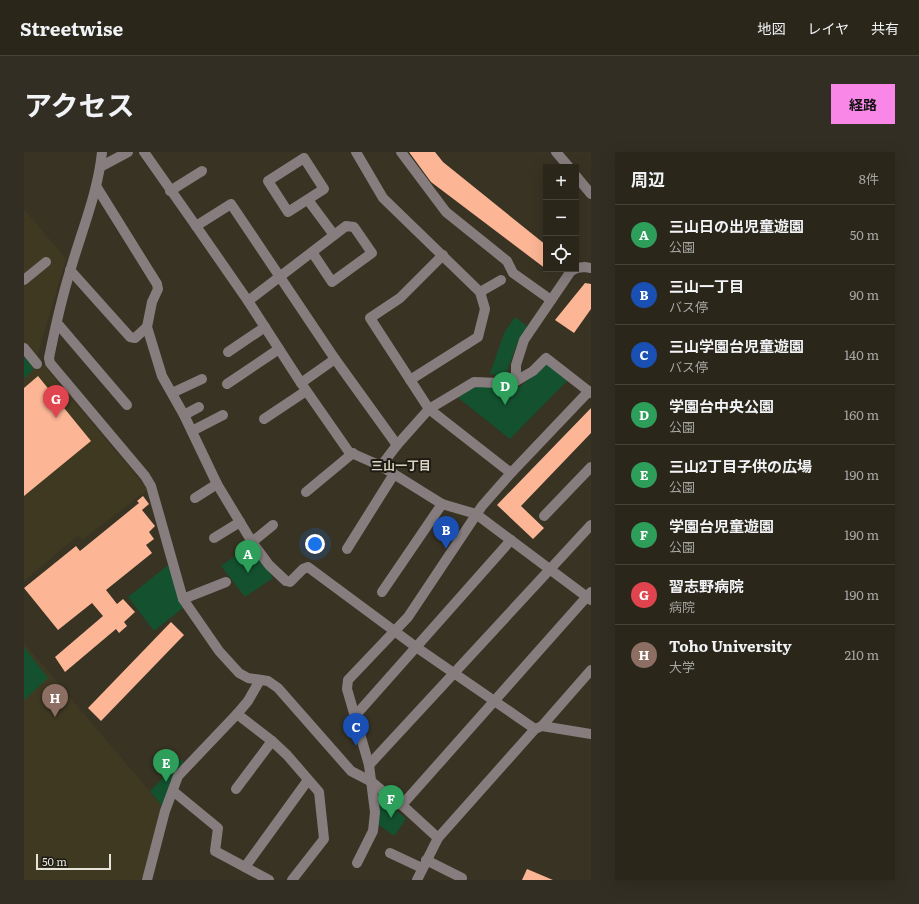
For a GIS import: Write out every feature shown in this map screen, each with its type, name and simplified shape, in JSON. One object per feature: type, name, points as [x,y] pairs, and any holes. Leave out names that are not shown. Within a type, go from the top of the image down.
[{"type":"street","points":[[102,152],[96,186],[70,270],[49,358],[50,363],[151,486],[183,599],[219,651],[238,673],[248,678],[268,681],[278,688],[351,770],[372,782],[398,804],[402,805],[438,838]]},
{"type":"street","points":[[100,168],[128,152]]},
{"type":"street","points":[[144,152],[248,302],[349,452],[381,466],[442,504],[476,514],[550,570],[589,596],[494,700],[402,805]]},
{"type":"street","points":[[356,152],[384,198],[480,292],[485,309],[478,337],[410,380]]},
{"type":"street","points":[[401,152],[446,212],[508,261],[513,273],[551,300]]},
{"type":"street","points":[[556,152],[566,164]]},
{"type":"street","points":[[304,158],[324,189],[308,200],[288,212],[268,181],[304,158]]},
{"type":"street","points":[[170,191],[202,171]]},
{"type":"street","points":[[579,180],[591,194]]},
{"type":"street","points":[[96,186],[157,284],[158,290],[152,302],[147,327],[162,376],[184,415],[218,484],[252,542],[269,565],[286,581],[290,582],[303,569],[308,568],[416,647],[494,700],[539,727],[591,734]]},
{"type":"street","points":[[308,200],[334,235]]},
{"type":"street","points":[[196,226],[231,204],[335,359],[397,445]]},
{"type":"street","points":[[248,302],[280,278],[312,252],[346,226],[354,227],[372,253],[332,282],[312,252]]},
{"type":"street","points":[[443,255],[400,298],[370,318],[429,409],[511,473]]},
{"type":"street","points":[[24,280],[46,262]]},
{"type":"street","points":[[579,268],[591,268]]},
{"type":"street","points":[[70,270],[130,337],[135,338],[147,327]]},
{"type":"street","points":[[516,381],[516,365],[524,340],[570,272]]},
{"type":"street","points":[[480,292],[502,280]]},
{"type":"street","points":[[57,323],[127,405]]},
{"type":"street","points":[[228,352],[265,327]]},
{"type":"street","points":[[24,348],[37,364]]},
{"type":"street","points":[[227,384],[279,349]]},
{"type":"street","points":[[357,863],[373,831],[375,825],[375,812],[369,765],[347,689],[348,680],[408,618],[482,506],[511,473],[590,392],[546,358],[532,371],[516,381],[499,383],[474,382],[429,409],[397,445],[381,466]]},
{"type":"street","points":[[264,419],[304,387],[335,359]]},
{"type":"street","points":[[172,393],[202,379]]},
{"type":"street","points":[[184,415],[199,407]]},
{"type":"street","points":[[192,431],[223,415]]},
{"type":"street","points":[[306,492],[353,454]]},
{"type":"street","points":[[544,516],[591,467]]},
{"type":"street","points":[[347,549],[394,474]]},
{"type":"street","points":[[195,498],[218,484]]},
{"type":"street","points":[[382,592],[442,504]]},
{"type":"street","points":[[214,538],[240,522]]},
{"type":"street","points":[[252,542],[273,525]]},
{"type":"street","points":[[369,765],[591,525]]},
{"type":"street","points":[[355,716],[511,540]]},
{"type":"street","points":[[183,599],[226,582]]},
{"type":"street","points":[[417,880],[438,838],[591,670]]},
{"type":"street","points":[[147,880],[165,811],[178,776],[237,714],[248,700],[260,680]]},
{"type":"street","points":[[237,714],[272,741],[287,755],[319,792],[324,839],[292,880]]},
{"type":"street","points":[[236,789],[272,741]]},
{"type":"street","points":[[245,867],[308,780]]},
{"type":"street","points":[[173,792],[218,828],[215,851],[269,880]]},
{"type":"street","points":[[390,853],[462,878]]},
{"type":"shaded area","points":[[24,209],[66,259],[37,357],[147,490],[82,540],[78,535],[24,581]]},
{"type":"shaded area","points":[[24,643],[162,806],[144,874],[140,880],[24,880]]},
{"type":"green space","points":[[515,317],[528,327],[519,339],[507,371],[502,376],[490,374],[504,333]]},
{"type":"green space","points":[[24,356],[34,369],[24,379]]},
{"type":"green space","points":[[551,364],[569,379],[510,439],[456,396],[473,386],[520,387],[544,365]]},
{"type":"green space","points":[[249,546],[273,578],[245,597],[221,566]]},
{"type":"green space","points":[[168,565],[183,608],[154,631],[128,597]]},
{"type":"green space","points":[[24,647],[48,678],[24,700]]},
{"type":"green space","points":[[182,759],[184,763],[162,806],[150,791]]},
{"type":"green space","points":[[379,795],[406,819],[394,836],[378,824]]},
{"type":"building","points":[[409,152],[435,152],[443,162],[543,243],[543,267],[431,182]]},
{"type":"building","points":[[585,283],[591,284],[591,309],[574,333],[555,320]]},
{"type":"building","points":[[38,376],[91,441],[24,496],[24,388]]},
{"type":"building","points":[[591,408],[591,433],[521,506],[544,528],[533,539],[497,505]]},
{"type":"building","points":[[143,496],[149,504],[142,510],[155,526],[149,532],[154,539],[146,545],[152,553],[106,590],[117,604],[123,599],[135,612],[124,622],[127,626],[119,633],[116,629],[65,672],[55,657],[103,616],[92,603],[58,630],[24,588],[76,546],[80,551],[139,503],[137,501]]},
{"type":"building","points":[[171,622],[184,635],[101,721],[88,708]]},
{"type":"building","points":[[527,869],[553,880],[522,880]]},
{"type":"place","name":"学園台中央公園","points":[[505,405]]},
{"type":"place","name":"習志野病院","points":[[56,418]]},
{"type":"place","name":"三山一丁目","points":[[446,549]]},
{"type":"place","name":"三山日の出児童遊園","points":[[248,573]]},
{"type":"place","name":"Toho University","points":[[55,717]]},
{"type":"place","name":"三山学園台児童遊園","points":[[356,746]]},
{"type":"place","name":"三山2丁目子供の広場","points":[[166,782]]},
{"type":"place","name":"学園台児童遊園","points":[[391,818]]},
{"type":"district","name":"三山一丁目","points":[[401,465]]}]
